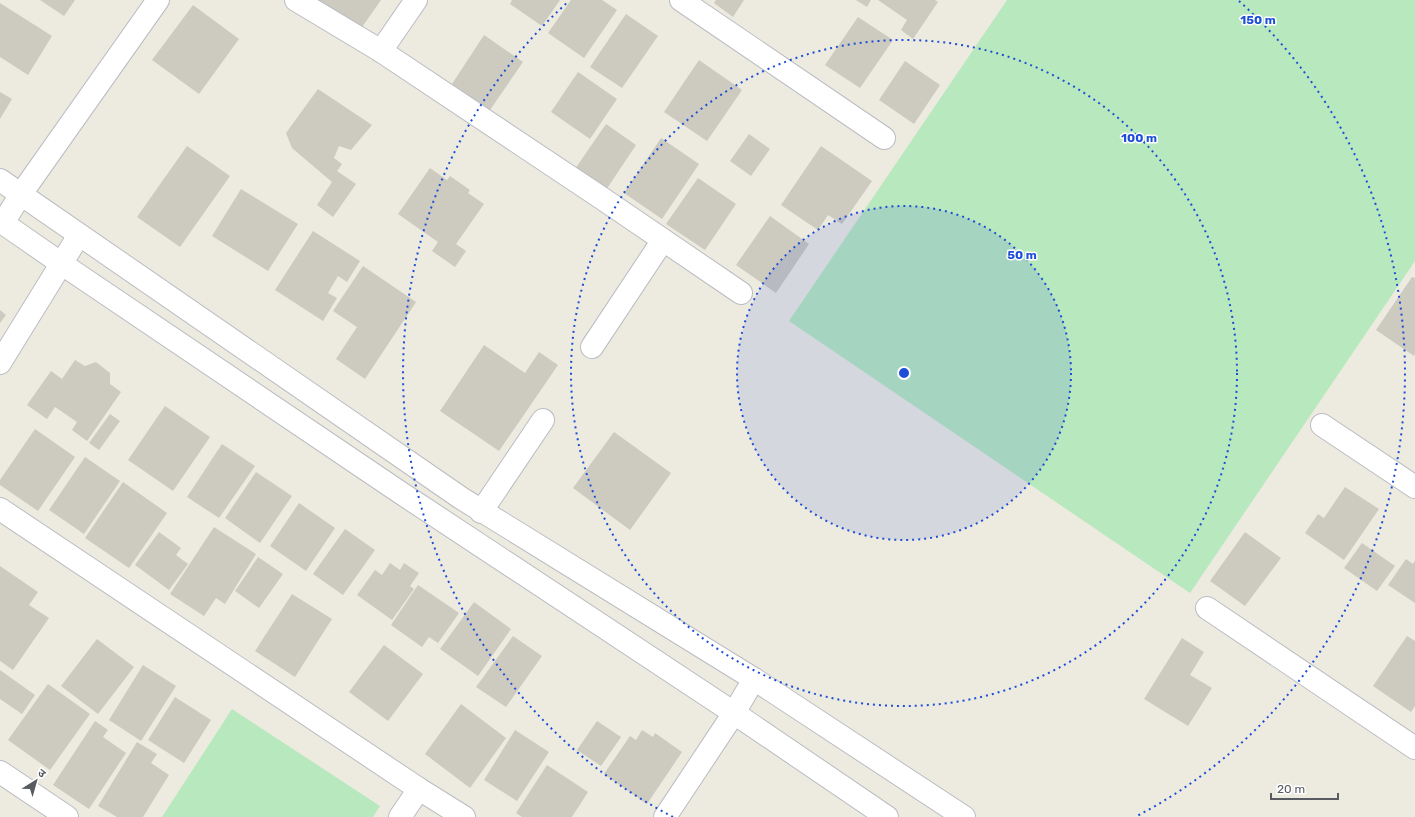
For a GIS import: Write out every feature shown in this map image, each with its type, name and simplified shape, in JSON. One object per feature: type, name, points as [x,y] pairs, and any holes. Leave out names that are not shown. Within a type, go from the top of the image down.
[{"type":"street","points":[[158,0],[1,222],[401,493],[734,713],[887,817]]},
{"type":"street","points":[[296,0],[381,51],[741,293]]},
{"type":"street","points":[[381,51],[416,0]]},
{"type":"street","points":[[681,0],[884,138]]},
{"type":"street","points":[[0,180],[481,512],[754,679],[964,817]]},
{"type":"street","points":[[0,363],[79,235]]},
{"type":"street","points":[[592,347],[663,240]]},
{"type":"street","points":[[481,512],[543,420]]},
{"type":"street","points":[[1322,425],[1415,487]]},
{"type":"street","points":[[0,509],[419,789],[464,817]]},
{"type":"street","points":[[1207,608],[1415,748]]},
{"type":"street","points":[[665,817],[734,713],[754,679]]},
{"type":"street","points":[[0,772],[68,817]]},
{"type":"street","points":[[400,817],[419,789]]},
{"type":"green space","points":[[1007,0],[1415,0],[1415,261],[1190,593],[789,321]]},
{"type":"green space","points":[[232,709],[380,806],[373,817],[162,817]]},
{"type":"building","points":[[40,0],[75,0],[64,16]]},
{"type":"building","points":[[317,0],[381,0],[360,30]]},
{"type":"building","points":[[512,0],[560,0],[542,26],[510,4]]},
{"type":"building","points":[[571,0],[602,0],[617,10],[584,58],[548,33]]},
{"type":"building","points":[[716,0],[744,0],[733,17],[714,3]]},
{"type":"building","points":[[856,0],[871,0],[867,7]]},
{"type":"building","points":[[878,0],[935,0],[938,2],[913,39],[901,30],[907,20]]},
{"type":"building","points":[[0,3],[52,36],[28,75],[0,57]]},
{"type":"building","points":[[193,5],[239,39],[199,94],[152,60]]},
{"type":"building","points":[[626,14],[658,36],[622,88],[590,67]]},
{"type":"building","points":[[858,17],[893,40],[860,88],[825,65]]},
{"type":"building","points":[[484,35],[523,62],[490,110],[452,84]]},
{"type":"building","points":[[699,60],[742,90],[707,141],[664,112]]},
{"type":"building","points":[[905,61],[940,85],[914,124],[879,100]]},
{"type":"building","points":[[578,72],[617,99],[590,139],[551,112]]},
{"type":"building","points":[[318,89],[372,125],[351,150],[339,146],[334,158],[342,164],[337,171],[356,184],[333,217],[317,205],[332,182],[292,148],[286,133]]},
{"type":"building","points":[[0,92],[12,99],[0,119]]},
{"type":"building","points":[[606,124],[636,145],[606,190],[575,169]]},
{"type":"building","points":[[749,134],[770,149],[751,176],[730,161]]},
{"type":"building","points":[[661,138],[699,164],[662,219],[624,193]]},
{"type":"building","points":[[187,146],[230,176],[180,247],[137,217]]},
{"type":"building","points":[[821,146],[872,181],[842,224],[828,215],[818,230],[781,205]]},
{"type":"building","points":[[430,168],[447,180],[450,176],[470,190],[468,193],[484,204],[456,244],[466,251],[455,267],[432,251],[438,242],[398,214]]},
{"type":"building","points":[[698,178],[736,204],[705,250],[666,224]]},
{"type":"building","points":[[241,189],[298,224],[268,271],[212,236]]},
{"type":"building","points":[[770,216],[809,244],[776,293],[736,265]]},
{"type":"building","points":[[313,231],[360,261],[347,282],[338,276],[328,293],[337,298],[323,321],[275,290]]},
{"type":"building","points":[[363,266],[416,302],[365,379],[336,359],[357,327],[333,311]]},
{"type":"building","points":[[1412,277],[1415,278],[1414,356],[1376,330]]},
{"type":"building","points":[[0,310],[6,315],[0,323]]},
{"type":"building","points":[[484,345],[525,373],[539,352],[558,365],[499,451],[440,411]]},
{"type":"building","points":[[75,360],[85,366],[96,362],[110,373],[110,384],[121,392],[87,441],[72,430],[77,422],[55,407],[47,419],[27,405],[51,371],[62,379]]},
{"type":"building","points":[[165,406],[210,437],[173,491],[128,460]]},
{"type":"building","points":[[110,414],[120,421],[99,450],[89,443]]},
{"type":"building","points":[[35,429],[75,457],[38,511],[0,485],[0,480]]},
{"type":"building","points":[[614,432],[671,473],[630,530],[573,488]]},
{"type":"building","points":[[222,444],[255,466],[219,518],[187,497]]},
{"type":"building","points":[[85,457],[120,481],[84,534],[49,510]]},
{"type":"building","points":[[256,472],[292,496],[260,543],[225,518]]},
{"type":"building","points":[[123,482],[167,513],[129,568],[85,538]]},
{"type":"building","points":[[1345,487],[1379,509],[1344,560],[1305,533],[1318,514],[1324,518]]},
{"type":"building","points":[[299,503],[335,528],[306,571],[270,546]]},
{"type":"building","points":[[214,527],[256,554],[225,604],[216,598],[204,616],[170,594]]},
{"type":"building","points":[[345,529],[375,550],[343,595],[313,574]]},
{"type":"building","points":[[159,532],[181,548],[176,555],[188,564],[169,590],[135,565]]},
{"type":"building","points":[[1245,532],[1281,558],[1245,606],[1210,581]]},
{"type":"building","points":[[1362,543],[1395,566],[1377,591],[1344,568]]},
{"type":"building","points":[[258,557],[283,574],[259,608],[235,591]]},
{"type":"building","points":[[1406,559],[1413,564],[1415,560],[1415,603],[1388,585]]},
{"type":"building","points":[[390,563],[400,570],[404,563],[419,573],[410,586],[414,589],[392,620],[357,595],[375,570],[382,575]]},
{"type":"building","points":[[0,566],[38,592],[29,605],[49,618],[13,670],[0,661]]},
{"type":"building","points":[[418,585],[459,613],[438,643],[429,637],[422,647],[391,625]]},
{"type":"building","points":[[292,594],[332,619],[295,677],[255,651]]},
{"type":"building","points":[[474,602],[511,629],[478,676],[440,649]]},
{"type":"building","points":[[513,636],[542,656],[506,707],[476,687]]},
{"type":"building","points":[[1407,636],[1415,641],[1415,706],[1411,712],[1373,686]]},
{"type":"building","points":[[1182,638],[1204,652],[1190,675],[1212,688],[1188,726],[1144,699]]},
{"type":"building","points":[[97,639],[134,667],[98,714],[61,686]]},
{"type":"building","points":[[384,645],[423,674],[388,721],[349,692]]},
{"type":"building","points":[[143,665],[176,686],[141,741],[109,720]]},
{"type":"building","points":[[0,670],[35,695],[22,714],[0,699]]},
{"type":"building","points":[[48,684],[90,714],[50,770],[8,740]]},
{"type":"building","points":[[175,697],[211,720],[184,763],[148,740]]},
{"type":"building","points":[[461,704],[506,738],[470,788],[425,754]]},
{"type":"building","points":[[95,721],[108,730],[103,737],[126,753],[89,809],[53,785]]},
{"type":"building","points":[[597,721],[621,737],[601,766],[577,750]]},
{"type":"building","points":[[515,730],[549,752],[517,801],[484,780]]},
{"type":"building","points":[[642,730],[653,737],[655,733],[682,752],[647,804],[604,774],[630,736],[636,740]]},
{"type":"building","points":[[137,742],[157,754],[151,763],[169,775],[143,817],[117,817],[98,806]]},
{"type":"building","points":[[547,765],[588,792],[572,817],[522,817],[516,813]]}]
